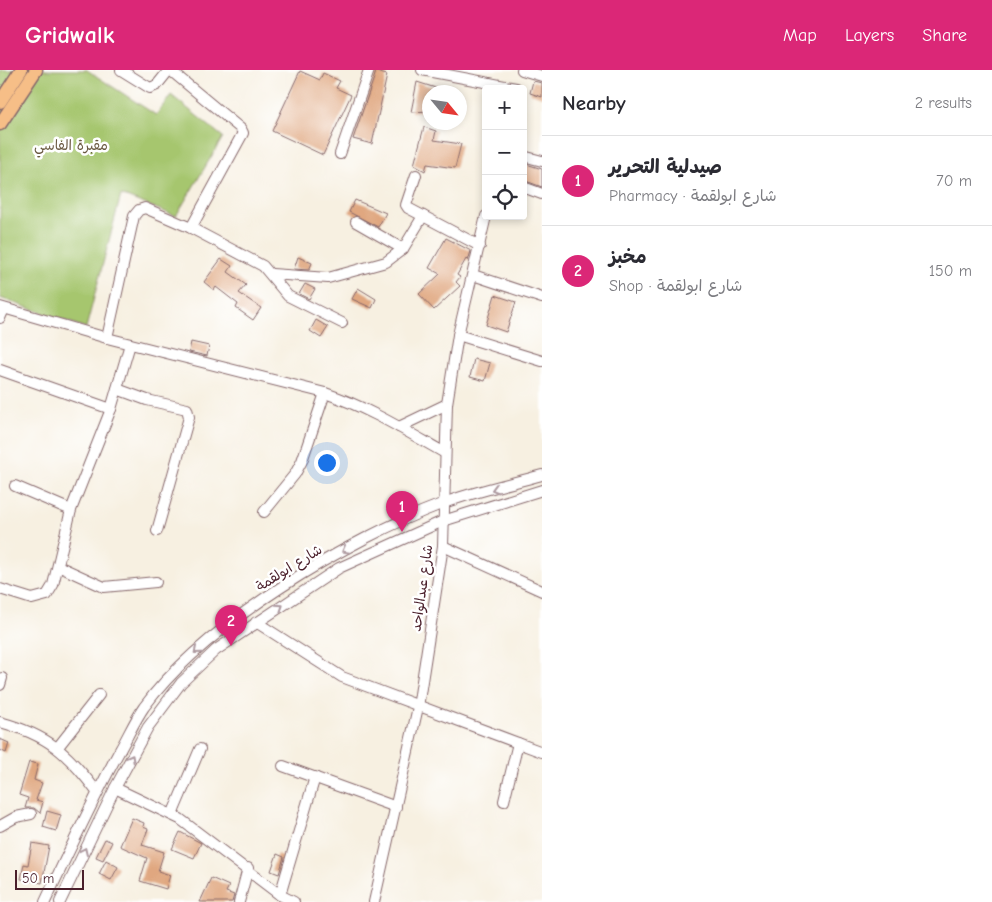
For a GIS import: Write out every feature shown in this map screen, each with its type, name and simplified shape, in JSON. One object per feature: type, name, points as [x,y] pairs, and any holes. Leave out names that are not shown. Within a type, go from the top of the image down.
[{"type":"main road","points":[[0,102],[21,70]]},
{"type":"main road","points":[[0,124],[36,70]]},
{"type":"street","points":[[121,70],[150,88],[157,85],[170,70],[241,128],[243,133],[191,228]]},
{"type":"street","points":[[340,154],[368,70]]},
{"type":"street","points":[[422,70],[500,85]]},
{"type":"street","points":[[517,85],[521,70],[542,76]]},
{"type":"street","points":[[527,157],[542,161]]},
{"type":"street","points":[[416,175],[406,205],[480,246]]},
{"type":"street","points":[[527,189],[542,194]]},
{"type":"street","points":[[107,338],[134,216],[139,210],[145,208],[191,228],[263,266],[272,274],[288,296],[342,323]]},
{"type":"street","points":[[272,274],[328,278],[386,262],[403,249],[423,216]]},
{"type":"street","name":"شارع عبدالواحد","points":[[374,902],[418,707],[443,546],[446,404],[458,335],[485,220]]},
{"type":"street","points":[[356,222],[403,249]]},
{"type":"street","points":[[473,275],[542,298]]},
{"type":"street","points":[[1,312],[325,393],[342,399],[399,427],[445,453]]},
{"type":"street","points":[[458,335],[542,360]]},
{"type":"street","points":[[0,589],[32,600],[40,599],[47,595],[53,585],[71,510],[111,409],[130,344]]},
{"type":"street","points":[[0,370],[111,409]]},
{"type":"street","points":[[117,389],[147,400],[187,408],[189,417],[157,531]]},
{"type":"street","points":[[264,512],[295,474],[302,461],[325,393]]},
{"type":"street","points":[[399,427],[446,404]]},
{"type":"street","name":"شارع ابولقمة","points":[[45,902],[98,792],[144,708],[177,668],[217,634],[292,581],[346,549],[397,523],[445,503],[542,475]]},
{"type":"street","points":[[15,486],[71,510]]},
{"type":"street","name":"شارع ابولقمة","points":[[60,902],[115,788],[148,727],[181,683],[216,650],[339,568],[443,521],[542,490]]},
{"type":"street","points":[[443,546],[542,591]]},
{"type":"street","points":[[58,566],[104,587],[156,582]]},
{"type":"street","points":[[256,622],[342,676],[418,707],[542,752]]},
{"type":"street","points":[[58,747],[99,696]]},
{"type":"street","points":[[0,722],[23,728],[58,747],[71,759],[98,792]]},
{"type":"street","points":[[504,801],[518,743]]},
{"type":"street","points":[[172,815],[200,749]]},
{"type":"street","points":[[283,766],[396,806]]},
{"type":"street","points":[[280,895],[315,777]]},
{"type":"street","points":[[115,788],[172,815],[248,868],[280,895],[294,902]]},
{"type":"street","points":[[0,826],[16,817],[30,814]]},
{"type":"street","points":[[239,902],[248,868]]},
{"type":"green space","name":"مقبرة الفاسي","points":[[0,70],[87,70],[156,115],[171,95],[223,137],[176,216],[121,195],[86,328],[0,298]]},
{"type":"building","points":[[300,71],[320,80],[323,73],[340,81],[336,88],[351,95],[323,155],[272,131]]},
{"type":"building","points":[[376,72],[387,75],[372,144],[353,139]]},
{"type":"building","points":[[533,81],[542,83],[542,97],[530,93]]},
{"type":"building","points":[[417,82],[426,85],[422,85],[422,111],[411,112]]},
{"type":"building","points":[[423,130],[436,131],[434,140],[461,144],[455,168],[427,164],[425,171],[414,165]]},
{"type":"building","points":[[527,164],[542,169],[542,187],[527,181]]},
{"type":"building","points":[[355,200],[386,213],[378,227],[349,212]]},
{"type":"building","points":[[446,238],[471,251],[468,261],[466,259],[457,275],[460,277],[456,282],[460,286],[434,310],[419,294],[440,274],[429,268]]},
{"type":"building","points":[[298,257],[312,263],[309,270],[294,269]]},
{"type":"building","points":[[221,259],[232,266],[228,272],[246,285],[239,293],[261,308],[253,320],[236,308],[238,304],[216,287],[214,290],[204,282]]},
{"type":"building","points":[[305,284],[315,289],[309,299],[299,294]]},
{"type":"building","points":[[358,288],[376,299],[372,308],[352,299]]},
{"type":"building","points":[[495,295],[516,302],[506,332],[486,325]]},
{"type":"building","points":[[316,320],[328,327],[321,338],[310,331]]},
{"type":"building","points":[[191,342],[209,346],[207,356],[189,352]]},
{"type":"building","points":[[474,359],[490,363],[485,381],[470,377]]},
{"type":"building","points":[[0,739],[9,743],[6,753],[0,750]]},
{"type":"building","points":[[29,762],[38,764],[34,780],[42,783],[36,800],[43,802],[40,813],[34,808],[25,808],[28,798],[19,795]]},
{"type":"building","points":[[47,811],[61,815],[56,831],[43,827]]},
{"type":"building","points":[[132,818],[144,823],[143,827],[148,829],[142,845],[164,852],[158,871],[170,875],[166,889],[140,881],[147,858],[120,846]]},
{"type":"building","points":[[180,832],[201,843],[194,858],[172,849]]},
{"type":"building","points":[[105,839],[112,842],[103,860],[96,857]]},
{"type":"building","points":[[32,843],[49,846],[42,883],[21,879],[24,864],[28,865]]},
{"type":"building","points":[[277,854],[284,857],[279,874],[271,871]]},
{"type":"building","points":[[106,860],[118,867],[111,880],[99,874]]},
{"type":"building","points":[[211,878],[229,886],[226,892],[234,895],[232,902],[200,902]]},
{"type":"place","name":"صيدلية التحرير","points":[[402,532]]},
{"type":"place","name":"مخبز","points":[[231,646]]}]
